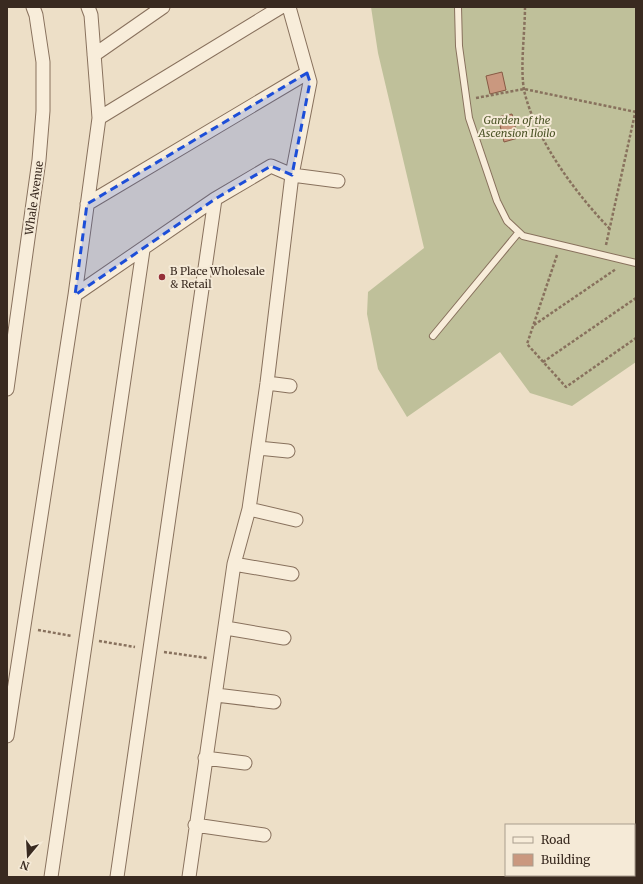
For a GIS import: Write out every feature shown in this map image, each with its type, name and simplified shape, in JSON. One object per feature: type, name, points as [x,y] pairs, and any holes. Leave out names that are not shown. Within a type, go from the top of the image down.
[{"type":"street","name":"Whale Avenue","points":[[7,389],[39,160],[43,111],[43,62],[36,15],[33,7]]},
{"type":"street","points":[[7,736],[75,295],[99,118],[90,14],[88,7]]},
{"type":"street","points":[[94,55],[163,7]]},
{"type":"street","points":[[99,118],[281,7]]},
{"type":"street","points":[[189,877],[195,825],[216,695],[234,564],[249,509],[258,448],[292,174],[310,82],[289,7]]},
{"type":"street","points":[[87,204],[307,73]]},
{"type":"street","points":[[75,295],[216,199],[271,166],[292,174],[338,181]]},
{"type":"street","points":[[117,877],[216,199]]},
{"type":"street","points":[[51,877],[143,250]]},
{"type":"street","points":[[267,383],[290,386]]},
{"type":"street","points":[[258,448],[288,451]]},
{"type":"street","points":[[249,509],[296,520]]},
{"type":"street","points":[[234,564],[292,574]]},
{"type":"street","points":[[226,628],[284,638]]},
{"type":"street","points":[[216,695],[274,702]]},
{"type":"street","points":[[205,758],[245,763]]},
{"type":"street","points":[[195,825],[264,835]]},
{"type":"lane","points":[[458,7],[458,46],[469,118],[497,201],[507,222],[523,236],[636,263]]},
{"type":"lane","points":[[433,336],[519,232]]},
{"type":"path","points":[[525,7],[524,89],[532,114],[546,142],[569,181],[592,210],[610,229]]},
{"type":"path","points":[[466,100],[524,89],[636,111],[604,255]]},
{"type":"path","points":[[560,245],[527,344],[566,387],[636,338]]},
{"type":"path","points":[[534,325],[628,261]]},
{"type":"path","points":[[543,362],[636,298]]},
{"type":"path","points":[[24,628],[221,661]]},
{"type":"highlighted area","points":[[307,73],[310,82],[292,175],[271,166],[215,199],[75,295],[87,204]]},
{"type":"green space","name":"Garden of the Ascension Iloilo","points":[[371,7],[636,7],[636,362],[572,406],[530,393],[500,352],[407,417],[378,369],[367,314],[368,292],[424,248],[378,53]]},
{"type":"building","points":[[502,72],[506,90],[490,94],[486,76]]},
{"type":"building","points":[[512,114],[518,138],[504,142],[498,117]]},
{"type":"place","name":"B Place Wholesale & Retail","points":[[162,277]]}]
